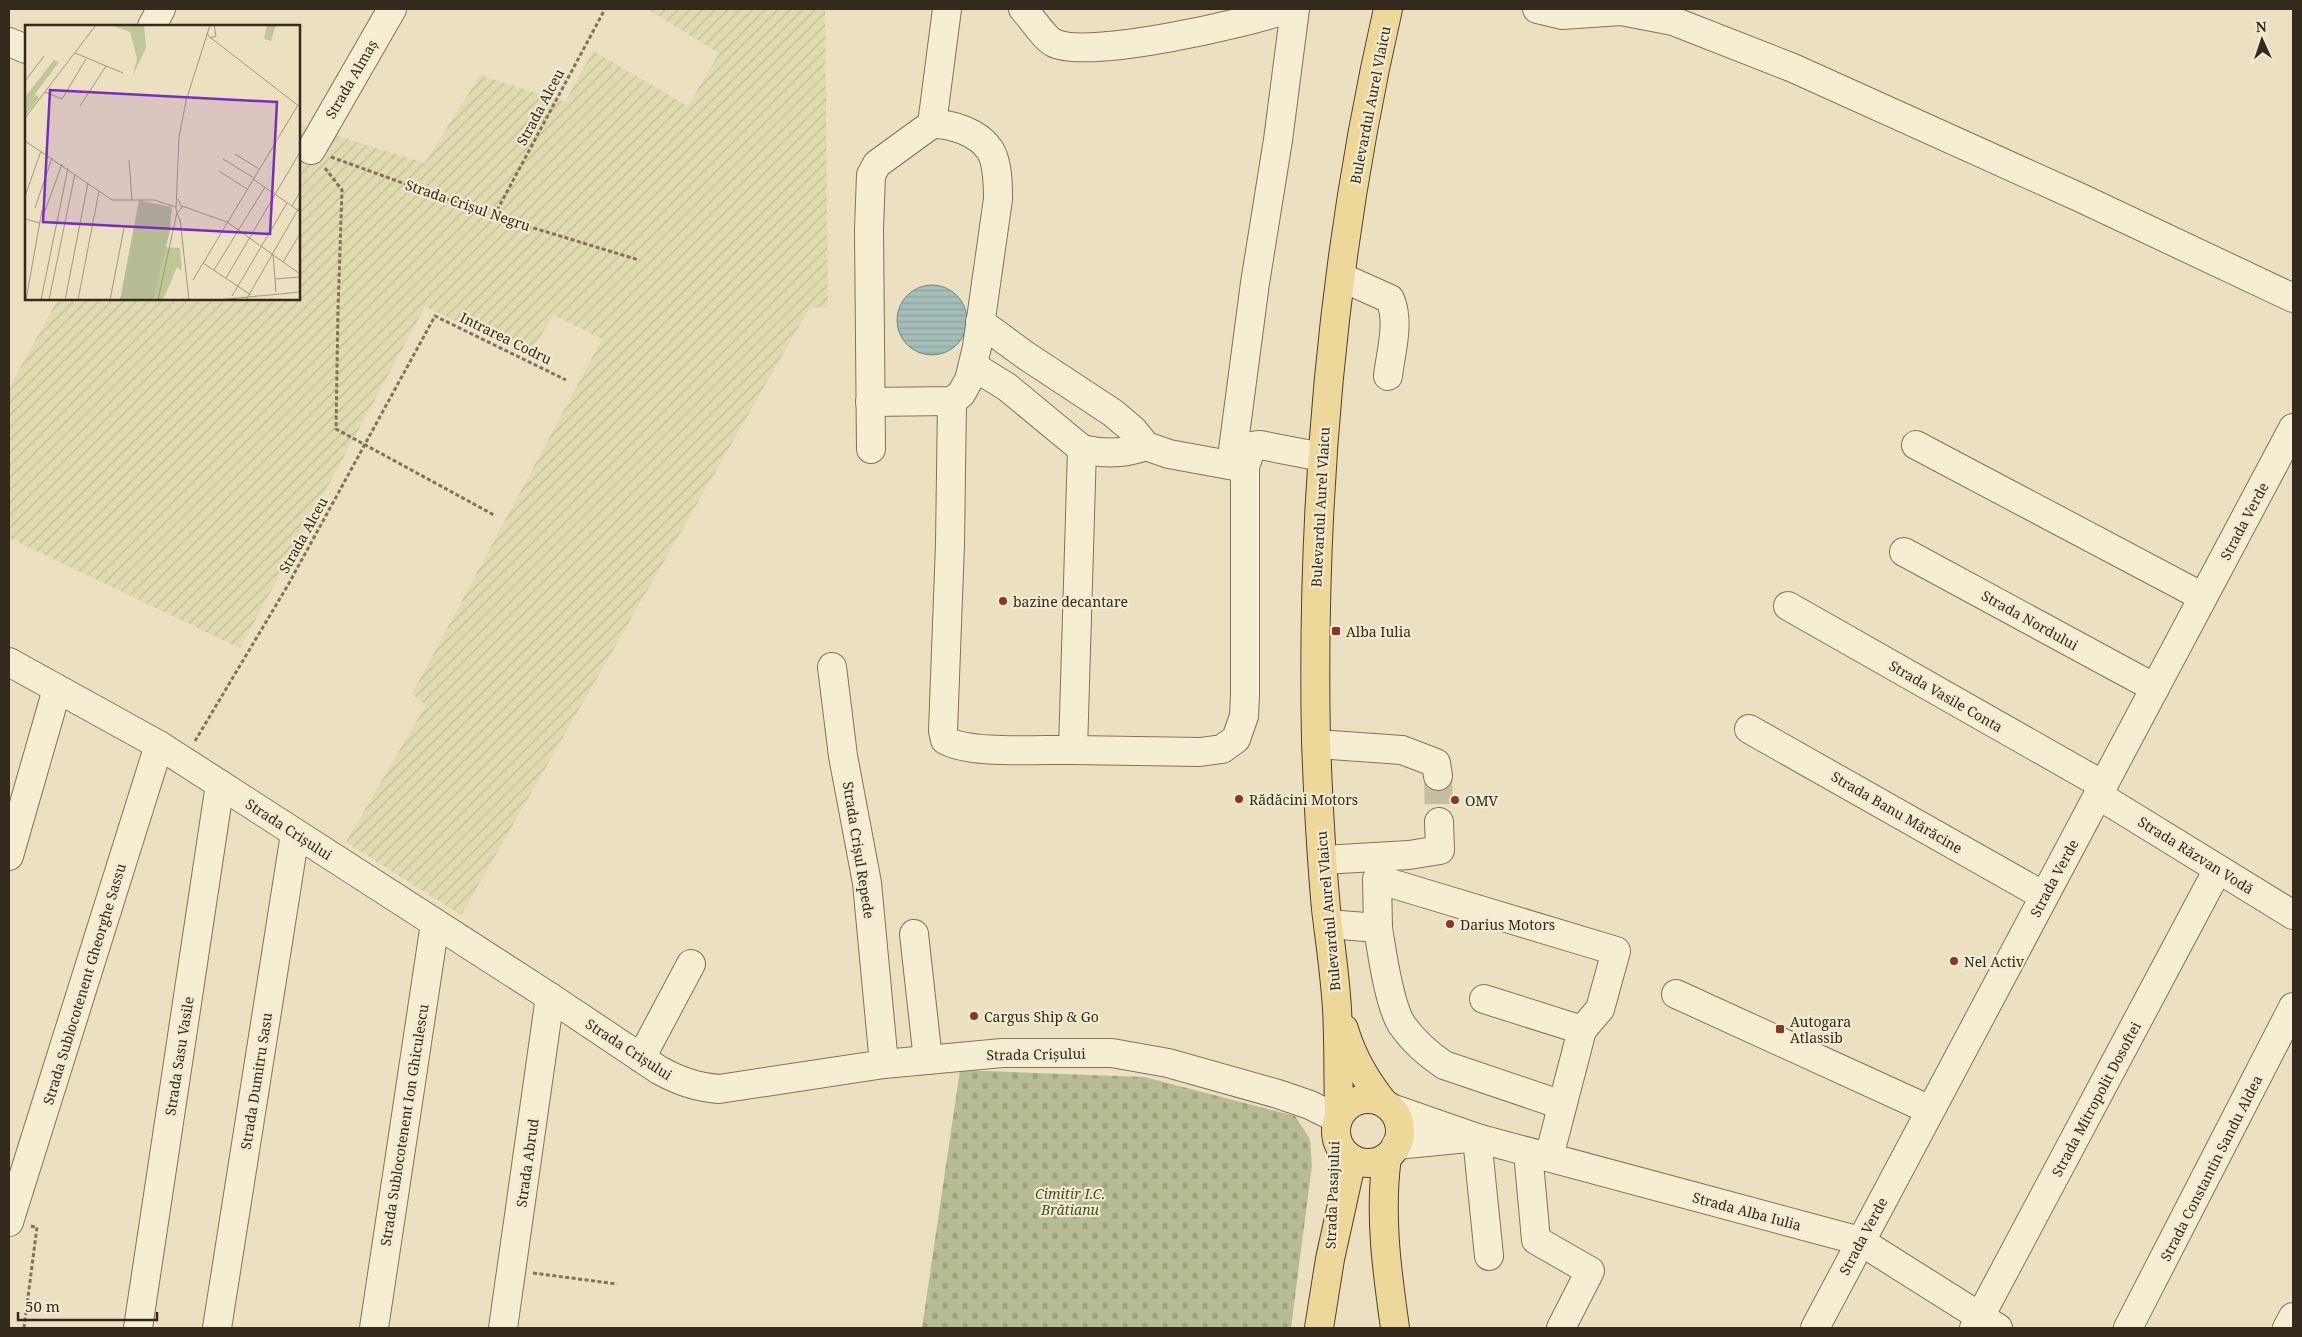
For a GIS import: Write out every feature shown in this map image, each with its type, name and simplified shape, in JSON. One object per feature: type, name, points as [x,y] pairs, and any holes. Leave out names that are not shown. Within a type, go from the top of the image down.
[{"type":"main road","name":"Bulevardul Aurel Vlaicu","points":[[1337,1122],[1337,1009],[1328,924],[1316,744],[1316,562],[1322,457],[1341,277],[1365,119],[1388,9]]},
{"type":"main road","name":"Bulevardul Aurel Vlaicu","points":[[1337,1009],[1357,1064],[1368,1082],[1387,1105]]},
{"type":"main road","points":[[1391,1151],[1370,1163],[1355,1160],[1341,1149],[1337,1122],[1353,1102],[1373,1099],[1387,1105],[1400,1126],[1391,1151],[1383,1198],[1387,1267],[1396,1328]]},
{"type":"main road","name":"Strada Pasajului","points":[[1330,1259],[1337,1122]]},
{"type":"main road","points":[[1355,1160],[1387,1267]]},
{"type":"main road","name":"Strada Pasajului","points":[[1319,1328],[1330,1259],[1355,1160]]},
{"type":"street","points":[[153,25],[161,9]]},
{"type":"street","name":"Strada Almaș","points":[[311,150],[392,9]]},
{"type":"street","points":[[932,124],[947,9]]},
{"type":"street","points":[[1023,9],[1054,43],[1077,48],[1116,46],[1198,32],[1263,18],[1287,9]]},
{"type":"street","points":[[952,401],[950,544],[943,731],[945,740],[954,746],[975,748],[1200,752],[1222,749],[1236,739],[1244,716],[1245,695],[1238,466],[1255,283],[1279,131],[1295,9]]},
{"type":"street","points":[[1537,9],[1562,15],[1621,11],[1681,24],[1793,68],[2081,198],[2293,298]]},
{"type":"street","points":[[9,42],[25,49]]},
{"type":"street","points":[[870,402],[952,401],[960,394],[969,380],[973,366],[998,199],[998,180],[990,151],[982,142],[971,133],[947,124],[932,124],[877,164],[871,175],[869,230],[870,402],[871,449]]},
{"type":"street","points":[[1341,277],[1390,299],[1394,310],[1394,325],[1388,376]]},
{"type":"street","points":[[980,322],[1025,356],[1113,413],[1133,430],[1146,446],[1170,454],[1238,466]]},
{"type":"street","points":[[973,366],[1006,387],[1082,449],[1096,452],[1123,452],[1146,446]]},
{"type":"street","name":"Strada Verde","points":[[1815,1328],[2293,428]]},
{"type":"street","points":[[1238,466],[1252,446],[1260,445],[1322,457]]},
{"type":"street","points":[[1916,446],[2204,597]]},
{"type":"street","points":[[1073,750],[1082,449]]},
{"type":"street","name":"Strada Nordului","points":[[1904,552],[2155,688]]},
{"type":"street","name":"Strada Vasile Conta","points":[[1788,606],[2101,790]]},
{"type":"street","name":"Strada Crișului","points":[[9,662],[159,745],[294,834],[435,922],[641,1058],[678,1080],[699,1088],[719,1089],[884,1064],[1002,1053],[1112,1054],[1168,1063],[1278,1094],[1310,1105],[1337,1122]]},
{"type":"street","name":"Strada Crișul Repede","points":[[832,666],[843,756],[867,883],[884,1064]]},
{"type":"street","points":[[11,841],[57,688]]},
{"type":"street","name":"Strada Banu Mărăcine","points":[[1749,729],[2044,896]]},
{"type":"street","points":[[1316,744],[1402,750],[1436,764],[1438,776]]},
{"type":"street","name":"Strada Sublocotenent Gheorghe Sassu","points":[[9,1222],[159,745]]},
{"type":"street","name":"Strada Sasu Vasile","points":[[138,1328],[220,784]]},
{"type":"street","name":"Strada Răzvan Vodă","points":[[2101,790],[2218,869],[2293,915]]},
{"type":"street","points":[[1323,860],[1409,855],[1440,850],[1439,822]]},
{"type":"street","name":"Strada Dumitru Sasu","points":[[217,1328],[294,834]]},
{"type":"street","name":"Strada Mitropolit Dosoftei","points":[[1984,1324],[2218,869]]},
{"type":"street","points":[[1561,1328],[1590,1271],[1536,1240],[1538,1154],[1562,1105],[1582,1030],[1600,1009],[1616,951],[1377,879],[1378,928],[1389,990],[1401,1024],[1427,1053],[1444,1065],[1562,1105]]},
{"type":"street","name":"Strada Sublocotenent Ion Ghiculescu","points":[[374,1328],[435,922]]},
{"type":"street","points":[[1328,924],[1378,928]]},
{"type":"street","points":[[914,934],[928,1060]]},
{"type":"street","points":[[641,1058],[691,964]]},
{"type":"street","points":[[1676,994],[1930,1110]]},
{"type":"street","name":"Strada Abrud","points":[[503,1328],[550,997]]},
{"type":"street","points":[[1484,999],[1582,1030]]},
{"type":"street","name":"Strada Constantin Sandu Aldea","points":[[2128,1328],[2293,1007]]},
{"type":"street","name":"Strada Alba Iulia","points":[[1387,1105],[1476,1138],[1860,1241],[1984,1324]]},
{"type":"street","points":[[1476,1138],[1490,1256]]},
{"type":"street","name":"Strada Alba Iulia","points":[[1391,1151],[1476,1138]]},
{"type":"street","points":[[2288,1328],[2293,1317]]},
{"type":"path","name":"Strada Alceu","points":[[494,216],[605,9]]},
{"type":"path","name":"Strada Crișul Negru","points":[[311,150],[494,216],[639,260]]},
{"type":"path","points":[[311,150],[342,190],[336,429],[494,515]]},
{"type":"path","name":"Strada Alceu","points":[[184,761],[288,585],[435,316]]},
{"type":"path","name":"Intrarea Codru","points":[[435,316],[566,380]]},
{"type":"path","points":[[9,1222],[37,1227],[24,1328]]},
{"type":"path","points":[[512,1270],[617,1284]]},
{"type":"shaded area","points":[[647,9],[825,9],[828,308],[810,307],[461,915],[346,842],[426,705],[412,694],[602,339],[554,315],[529,354],[425,307],[240,648],[9,538],[9,388],[57,300],[300,300],[300,124],[425,163],[480,75],[565,102],[593,51],[688,106],[719,53]]},
{"type":"green space","name":"Cimitir I.C. Brătianu","points":[[960,1070],[1144,1077],[1295,1116],[1310,1139],[1312,1165],[1291,1328],[922,1328]]},
{"type":"water","points":[[932,285],[951,291],[961,301],[967,320],[961,339],[951,349],[932,355],[913,349],[903,339],[897,320],[903,301],[913,291]]},
{"type":"tunnel","points":[[1438,776],[1439,822]]},
{"type":"place","name":"bazine decantare","points":[[1003,601]]},
{"type":"place","name":"Alba Iulia","points":[[1336,631]]},
{"type":"place","name":"Rădăcini Motors","points":[[1239,799]]},
{"type":"place","name":"OMV","points":[[1455,800]]},
{"type":"place","name":"Darius Motors","points":[[1450,924]]},
{"type":"place","name":"Nel Activ","points":[[1954,961]]},
{"type":"place","name":"Cargus Ship & Go","points":[[974,1016]]},
{"type":"place","name":"Autogara Atlassib","points":[[1780,1029]]}]
